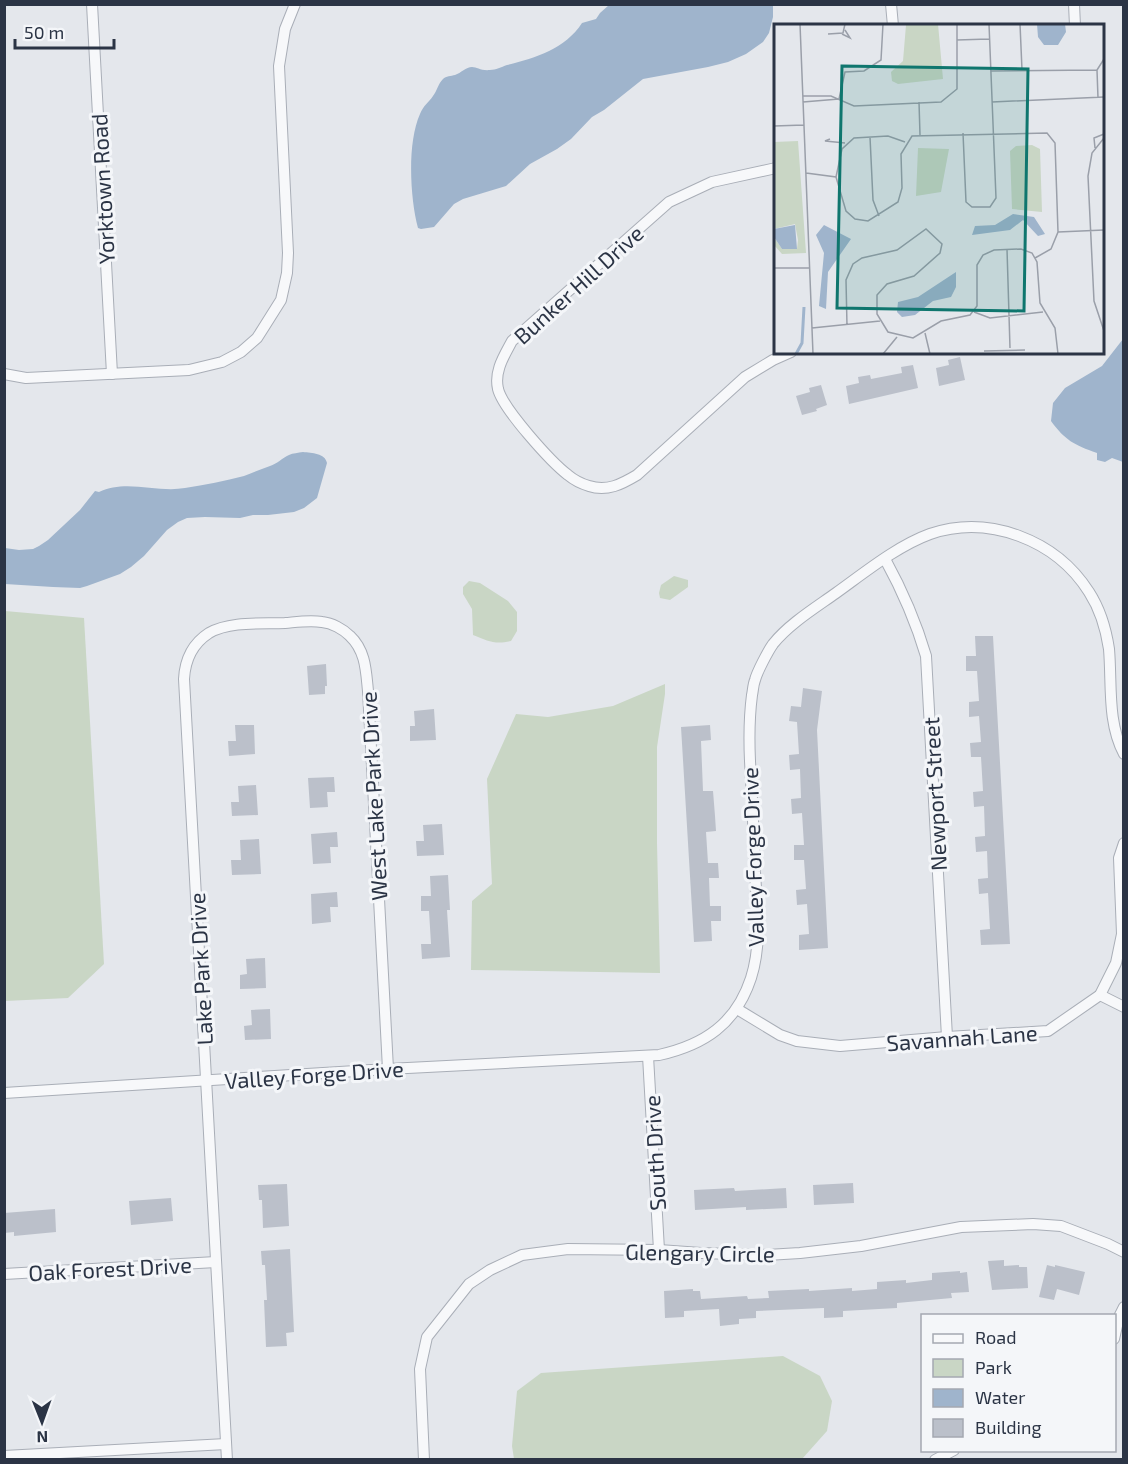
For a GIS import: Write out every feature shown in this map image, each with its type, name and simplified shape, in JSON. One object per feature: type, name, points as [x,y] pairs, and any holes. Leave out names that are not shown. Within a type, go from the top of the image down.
[{"type":"street","name":"Yorktown Road","points":[[92,4],[112,374]]},
{"type":"street","points":[[4,374],[26,378],[189,370],[222,362],[241,352],[257,338],[281,300],[287,273],[279,66],[285,29],[295,4]]},
{"type":"street","points":[[891,4],[893,24]]},
{"type":"street","points":[[1074,4],[1075,24]]},
{"type":"street","name":"Bunker Hill Drive","points":[[774,168],[712,182],[669,202],[512,341],[499,365],[498,388],[513,416],[559,468],[578,482],[590,487],[610,487],[619,485],[637,475],[745,378],[786,354]]},
{"type":"street","name":"Valley Forge Drive","points":[[4,1093],[388,1069],[648,1056],[673,1052],[716,1032],[737,1009],[751,978],[759,940],[748,731],[754,681],[772,645],[796,623],[885,559],[929,535],[951,529],[975,527],[998,530],[1021,536],[1042,546],[1063,561],[1087,589],[1096,604],[1104,626],[1114,726],[1124,754]]},
{"type":"street","name":"Newport Street","points":[[885,559],[898,582],[917,626],[926,656],[947,1037]]},
{"type":"street","name":"West Lake Park Drive","points":[[245,625],[325,622],[351,637],[363,655],[368,691],[388,1069]]},
{"type":"street","name":"Lake Park Drive","points":[[227,1460],[184,679],[188,658],[200,640],[208,633],[218,629],[245,625]]},
{"type":"street","name":"Savannah Lane","points":[[737,1009],[780,1035],[797,1041],[840,1046],[1048,1031],[1100,995],[1116,963],[1122,934],[1119,858],[1124,843]]},
{"type":"street","points":[[1100,995],[1124,1007]]},
{"type":"street","name":"South Drive","points":[[648,1056],[659,1250]]},
{"type":"street","name":"Glengary Circle","points":[[424,1460],[420,1369],[427,1337],[469,1284],[490,1270],[522,1255],[568,1249],[767,1255],[861,1246],[961,1227],[1040,1224],[1061,1226],[1124,1252]]},
{"type":"street","name":"Oak Forest Drive","points":[[4,1274],[216,1263]]},
{"type":"street","points":[[1116,1330],[1124,1307]]},
{"type":"street","points":[[4,1456],[38,1457],[226,1444]]},
{"type":"street","points":[[935,1460],[950,1452]]},
{"type":"green space","points":[[674,576],[688,580],[688,587],[670,600],[660,598],[661,585]]},
{"type":"green space","points":[[469,581],[480,583],[508,601],[517,612],[517,631],[511,641],[487,641],[473,635],[472,609],[463,594],[463,587]]},
{"type":"green space","points":[[5,611],[84,618],[104,964],[68,998],[5,1001]]},
{"type":"green space","points":[[665,684],[657,747],[660,973],[471,970],[472,901],[492,884],[487,779],[516,714],[548,717],[613,706]]},
{"type":"green space","points":[[783,1356],[820,1376],[832,1401],[827,1431],[802,1459],[514,1459],[512,1446],[517,1391],[541,1373]]},
{"type":"water","points":[[609,5],[773,5],[773,17],[769,33],[763,42],[746,54],[708,67],[643,79],[592,117],[571,139],[530,164],[506,186],[463,199],[454,204],[434,227],[418,228],[411,171],[413,140],[421,111],[441,81],[470,67],[494,70],[549,51],[567,40],[582,23],[596,19]]},
{"type":"water","points":[[1123,339],[1123,462],[1112,458],[1105,462],[1097,460],[1097,453],[1071,441],[1056,428],[1051,421],[1053,403],[1065,388],[1102,366]]},
{"type":"water","points":[[303,452],[321,455],[327,463],[317,498],[304,508],[294,512],[240,518],[187,518],[167,530],[131,567],[120,574],[80,588],[5,584],[5,548],[19,550],[39,546],[80,510],[95,491],[131,486],[174,489],[207,484],[244,476],[273,465],[291,454]]},
{"type":"building","points":[[960,357],[965,380],[939,386],[936,368],[949,365],[948,360]]},
{"type":"building","points":[[913,365],[918,388],[849,404],[846,386],[859,383],[858,377],[870,375],[871,379],[902,373],[901,367]]},
{"type":"building","points":[[821,385],[827,405],[816,409],[817,411],[802,415],[796,396],[810,392],[809,388]]},
{"type":"building","points":[[975,636],[993,636],[1010,944],[981,945],[980,930],[990,929],[988,893],[979,894],[978,879],[988,878],[987,851],[976,852],[975,837],[985,836],[984,806],[974,807],[973,792],[983,791],[981,757],[971,757],[970,743],[981,742],[979,716],[969,717],[969,702],[979,701],[977,671],[966,671],[966,656],[976,656]]},
{"type":"building","points":[[326,664],[325,694],[309,695],[307,666]]},
{"type":"building","points":[[803,688],[822,691],[817,730],[828,948],[799,950],[799,935],[809,934],[807,904],[797,905],[796,890],[806,889],[804,860],[794,860],[794,845],[804,845],[802,813],[792,814],[791,799],[801,798],[800,769],[790,770],[789,755],[799,754],[797,722],[789,721],[791,706],[801,707]]},
{"type":"building","points":[[434,709],[436,740],[410,741],[410,726],[415,726],[414,711]]},
{"type":"building","points":[[235,725],[254,725],[255,754],[229,756],[228,741],[236,741]]},
{"type":"building","points":[[710,725],[711,740],[701,741],[703,791],[713,791],[716,831],[706,832],[708,863],[718,863],[719,878],[709,878],[710,906],[721,906],[721,921],[711,921],[712,941],[694,942],[681,727]]},
{"type":"building","points":[[334,777],[335,792],[327,792],[328,807],[310,808],[308,778]]},
{"type":"building","points":[[256,785],[258,815],[232,816],[231,802],[239,802],[238,786]]},
{"type":"building","points":[[442,824],[444,855],[417,856],[416,841],[424,841],[423,825]]},
{"type":"building","points":[[337,832],[338,847],[330,847],[331,863],[313,864],[311,834]]},
{"type":"building","points":[[259,839],[261,874],[232,875],[231,860],[241,860],[240,840]]},
{"type":"building","points":[[448,875],[450,910],[447,910],[450,957],[422,959],[421,944],[431,944],[429,911],[421,911],[421,896],[431,896],[430,876]]},
{"type":"building","points":[[337,892],[338,907],[330,907],[331,922],[312,924],[311,894]]},
{"type":"building","points":[[265,958],[266,988],[240,989],[240,975],[247,974],[246,959]]},
{"type":"building","points":[[270,1009],[271,1039],[245,1040],[244,1026],[252,1025],[251,1010]]},
{"type":"building","points":[[853,1183],[854,1203],[814,1205],[813,1185]]},
{"type":"building","points":[[287,1184],[289,1226],[263,1228],[262,1200],[259,1200],[258,1185]]},
{"type":"building","points":[[734,1188],[735,1191],[786,1188],[787,1208],[746,1210],[746,1207],[695,1210],[694,1190]]},
{"type":"building","points":[[171,1198],[173,1221],[131,1225],[129,1201]]},
{"type":"building","points":[[55,1209],[56,1232],[14,1236],[14,1232],[4,1233],[4,1213]]},
{"type":"building","points":[[290,1249],[294,1332],[286,1333],[287,1346],[266,1347],[264,1300],[267,1300],[265,1265],[262,1265],[261,1251]]},
{"type":"building","points":[[1004,1260],[1004,1266],[1027,1267],[1028,1288],[992,1290],[988,1261]]},
{"type":"building","points":[[1047,1265],[1085,1272],[1079,1295],[1057,1289],[1054,1300],[1039,1297]]},
{"type":"building","points":[[960,1271],[960,1273],[967,1272],[969,1292],[951,1293],[952,1298],[897,1303],[897,1308],[843,1311],[843,1317],[824,1318],[824,1308],[756,1311],[756,1318],[739,1319],[739,1324],[720,1326],[719,1309],[684,1311],[684,1317],[665,1318],[664,1291],[693,1289],[693,1291],[700,1291],[701,1299],[747,1296],[748,1299],[769,1298],[768,1291],[877,1289],[877,1282],[906,1280],[906,1283],[932,1280],[932,1273]]}]
